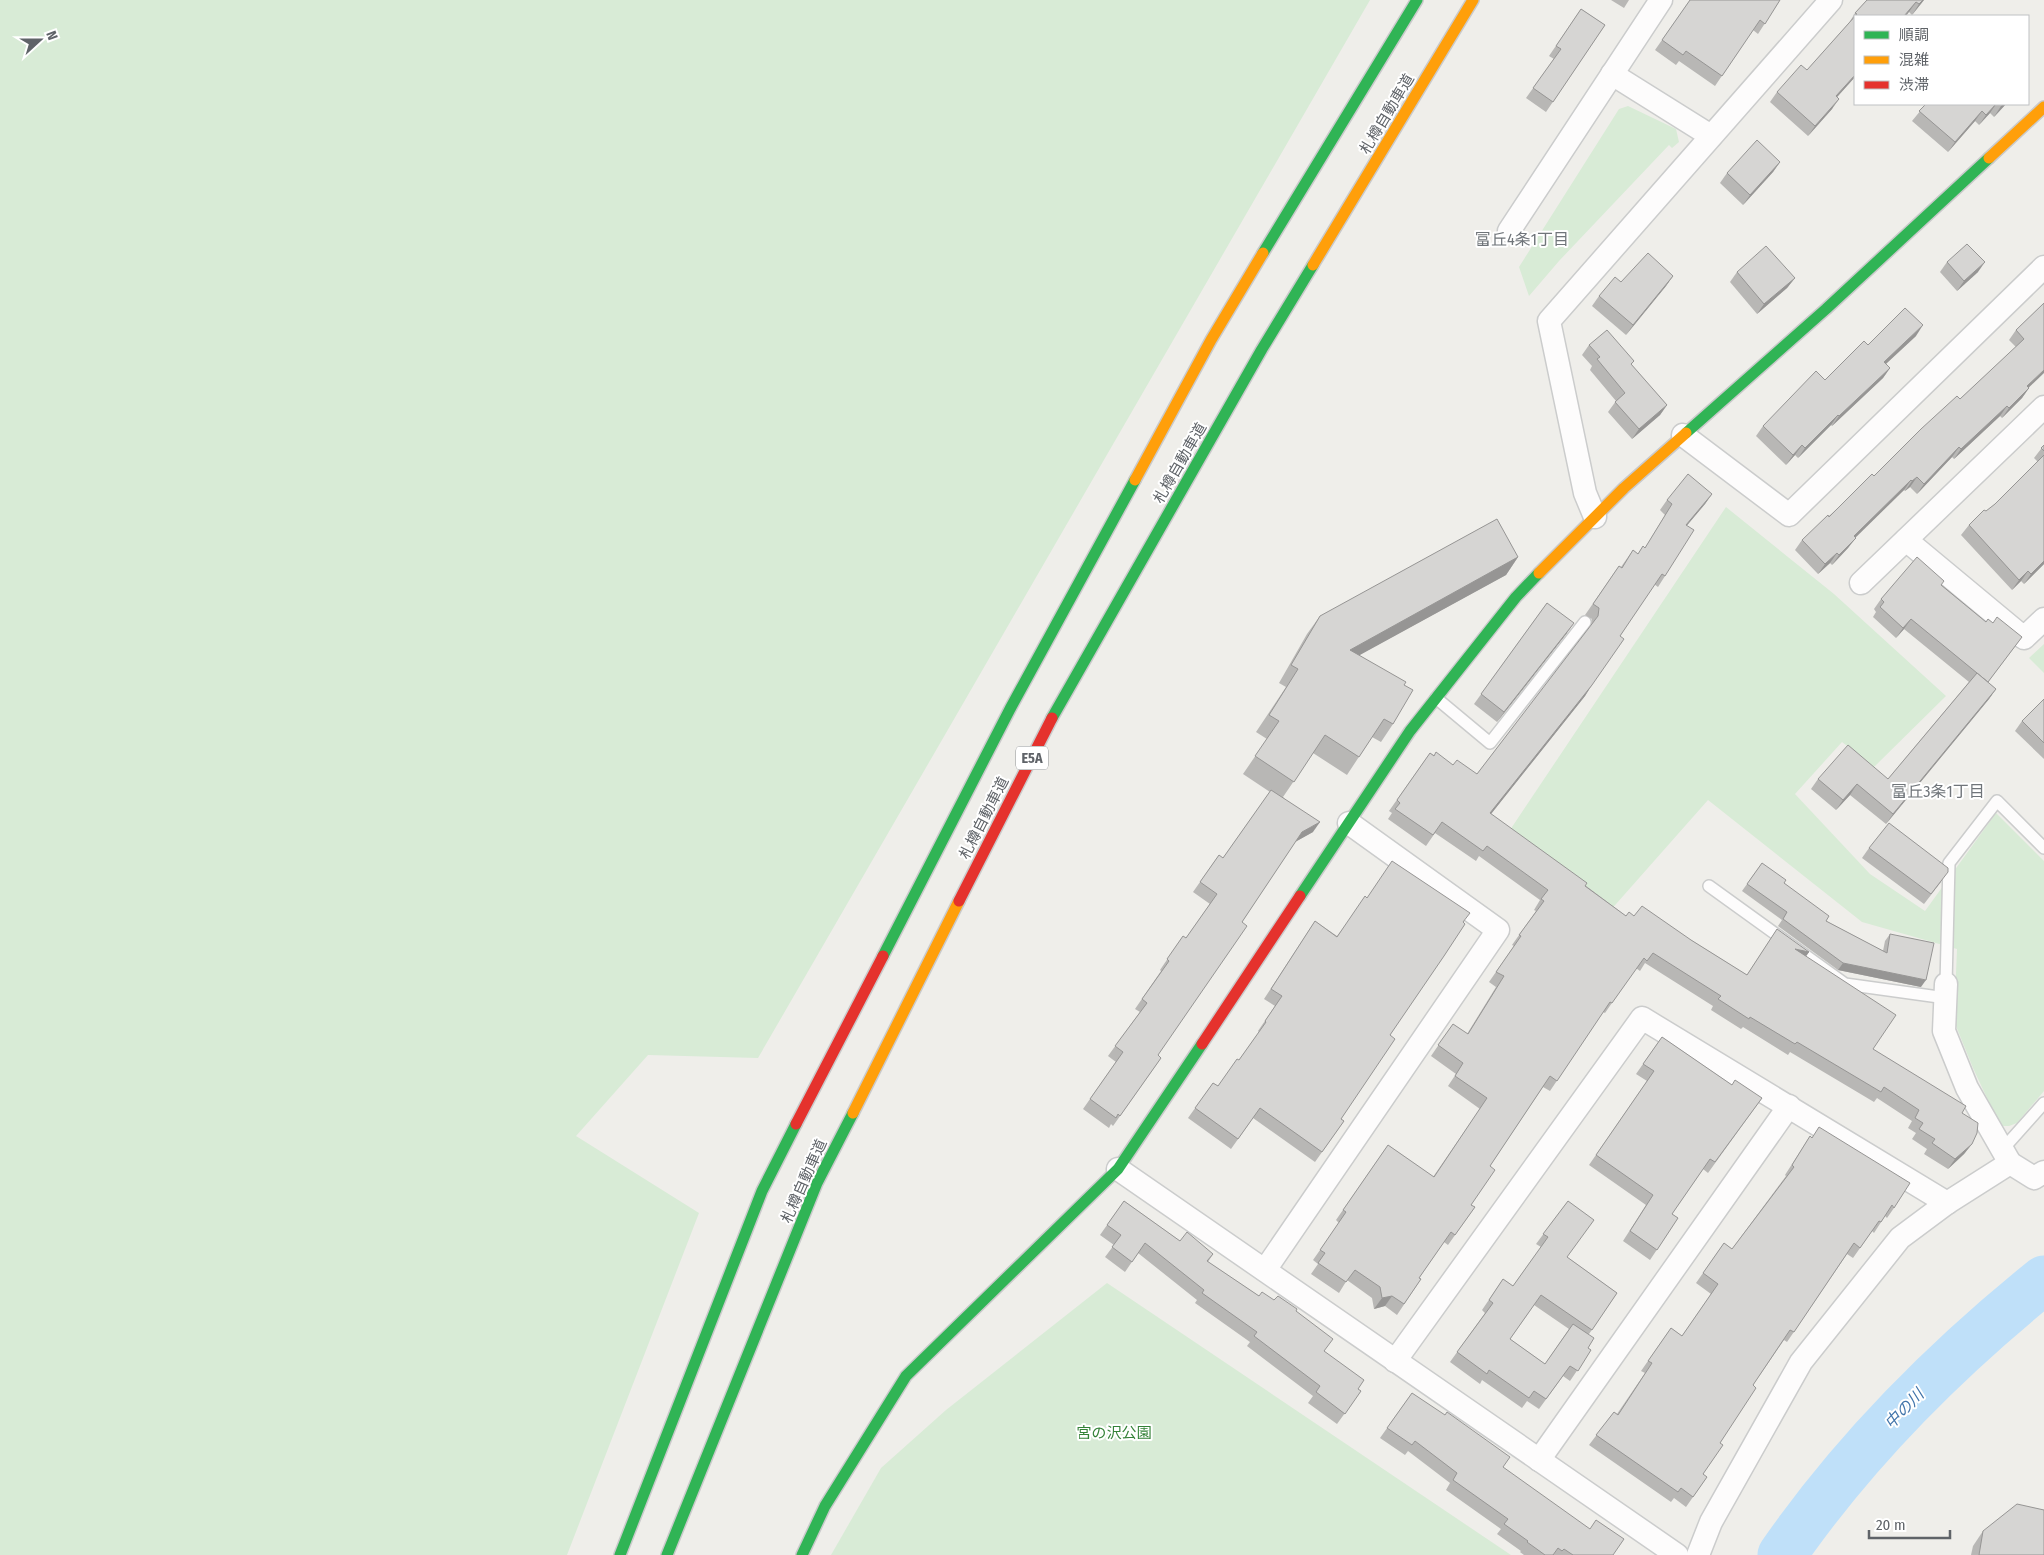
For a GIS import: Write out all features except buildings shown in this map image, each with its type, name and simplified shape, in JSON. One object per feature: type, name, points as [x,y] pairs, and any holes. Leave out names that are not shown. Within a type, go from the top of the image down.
[{"type":"main road","name":"札樽自動車道","points":[[620,1555],[767,1182],[1010,709],[1211,340],[1417,0]]},
{"type":"main road","name":"札樽自動車道","points":[[667,1555],[817,1183],[1050,721],[1262,349],[1473,0]]},
{"type":"main road","points":[[802,1555],[825,1506],[906,1376],[1118,1169],[1410,731],[1516,596],[1624,488],[1826,309],[2044,107]]},
{"type":"street","points":[[1509,231],[1661,0]]},
{"type":"street","points":[[1595,517],[1585,493],[1549,321],[1830,0]]},
{"type":"street","points":[[1612,74],[1711,136]]},
{"type":"street","points":[[1683,435],[1789,515],[2044,267]]},
{"type":"street","points":[[1861,583],[2044,407]]},
{"type":"street","points":[[1906,540],[2024,638],[2044,619]]},
{"type":"street","points":[[1266,1270],[1498,930],[1349,823]]},
{"type":"street","points":[[1946,991],[1944,1031],[1967,1088],[2006,1157],[2034,1178],[2044,1172]]},
{"type":"street","points":[[1395,1361],[1642,1018],[1947,1204]]},
{"type":"street","points":[[1539,1460],[1788,1106]]},
{"type":"street","points":[[1698,1555],[1711,1522],[1801,1362],[1900,1238],[1947,1204],[2006,1157]]},
{"type":"street","points":[[1118,1169],[1677,1555]]},
{"type":"lane","points":[[1436,698],[1490,743],[1585,622]]},
{"type":"lane","points":[[1709,886],[1845,984],[1946,991],[1950,863],[1997,801],[2044,848]]},
{"type":"lane","points":[[2006,1157],[2044,1103]]},
{"type":"green space","points":[[0,0],[1370,0],[758,1058],[648,1055],[576,1136],[699,1213],[567,1555],[0,1555]]},
{"type":"green space","points":[[1628,106],[1676,129],[1679,142],[1672,148],[1669,145],[1559,261],[1529,296],[1519,267],[1619,109]]},
{"type":"green space","points":[[1726,507],[1834,594],[1946,696],[1874,767],[1842,742],[1795,794],[1870,874],[1925,911],[1996,813],[2044,861],[2044,1091],[2017,1123],[2009,1126],[2000,1126],[1954,1021],[1957,949],[1862,922],[1708,800],[1609,912],[1510,830]]},
{"type":"green space","points":[[2044,644],[2044,673],[2029,658]]},
{"type":"green space","name":"宮の沢公園","points":[[1107,1283],[1511,1555],[831,1555],[881,1468],[946,1410]]},
{"type":"waterway","name":"中の川","points":[[1782,1555],[1840,1479],[1903,1408],[1972,1342],[2044,1280]]},
{"type":"traffic: fast","points":[[1263,253],[1417,0]]},
{"type":"traffic: fast","points":[[1686,433],[1826,309],[1989,158]]},
{"type":"traffic: fast","points":[[1052,718],[1262,349],[1313,265]]},
{"type":"traffic: fast","points":[[883,956],[1010,709],[1135,480]]},
{"type":"traffic: fast","points":[[1300,896],[1410,731],[1516,597],[1539,573]]},
{"type":"traffic: fast","points":[[802,1555],[825,1506],[906,1376],[1118,1169],[1202,1044]]},
{"type":"traffic: fast","points":[[667,1555],[817,1183],[853,1113]]},
{"type":"traffic: fast","points":[[620,1555],[762,1191],[796,1124]]},
{"type":"traffic: slow","points":[[1313,265],[1473,0]]},
{"type":"traffic: slow","points":[[1989,158],[2044,107]]},
{"type":"traffic: slow","points":[[1135,480],[1211,340],[1263,253]]},
{"type":"traffic: slow","points":[[1539,573],[1624,488],[1686,433]]},
{"type":"traffic: slow","points":[[853,1113],[959,901]]},
{"type":"traffic: jam","points":[[959,901],[1052,718]]},
{"type":"traffic: jam","points":[[1202,1044],[1300,896]]},
{"type":"traffic: jam","points":[[796,1124],[883,956]]},
{"type":"district","name":"富丘4条1丁目","points":[[1522,239]]},
{"type":"district","name":"富丘3条1丁目","points":[[1938,791]]}]
